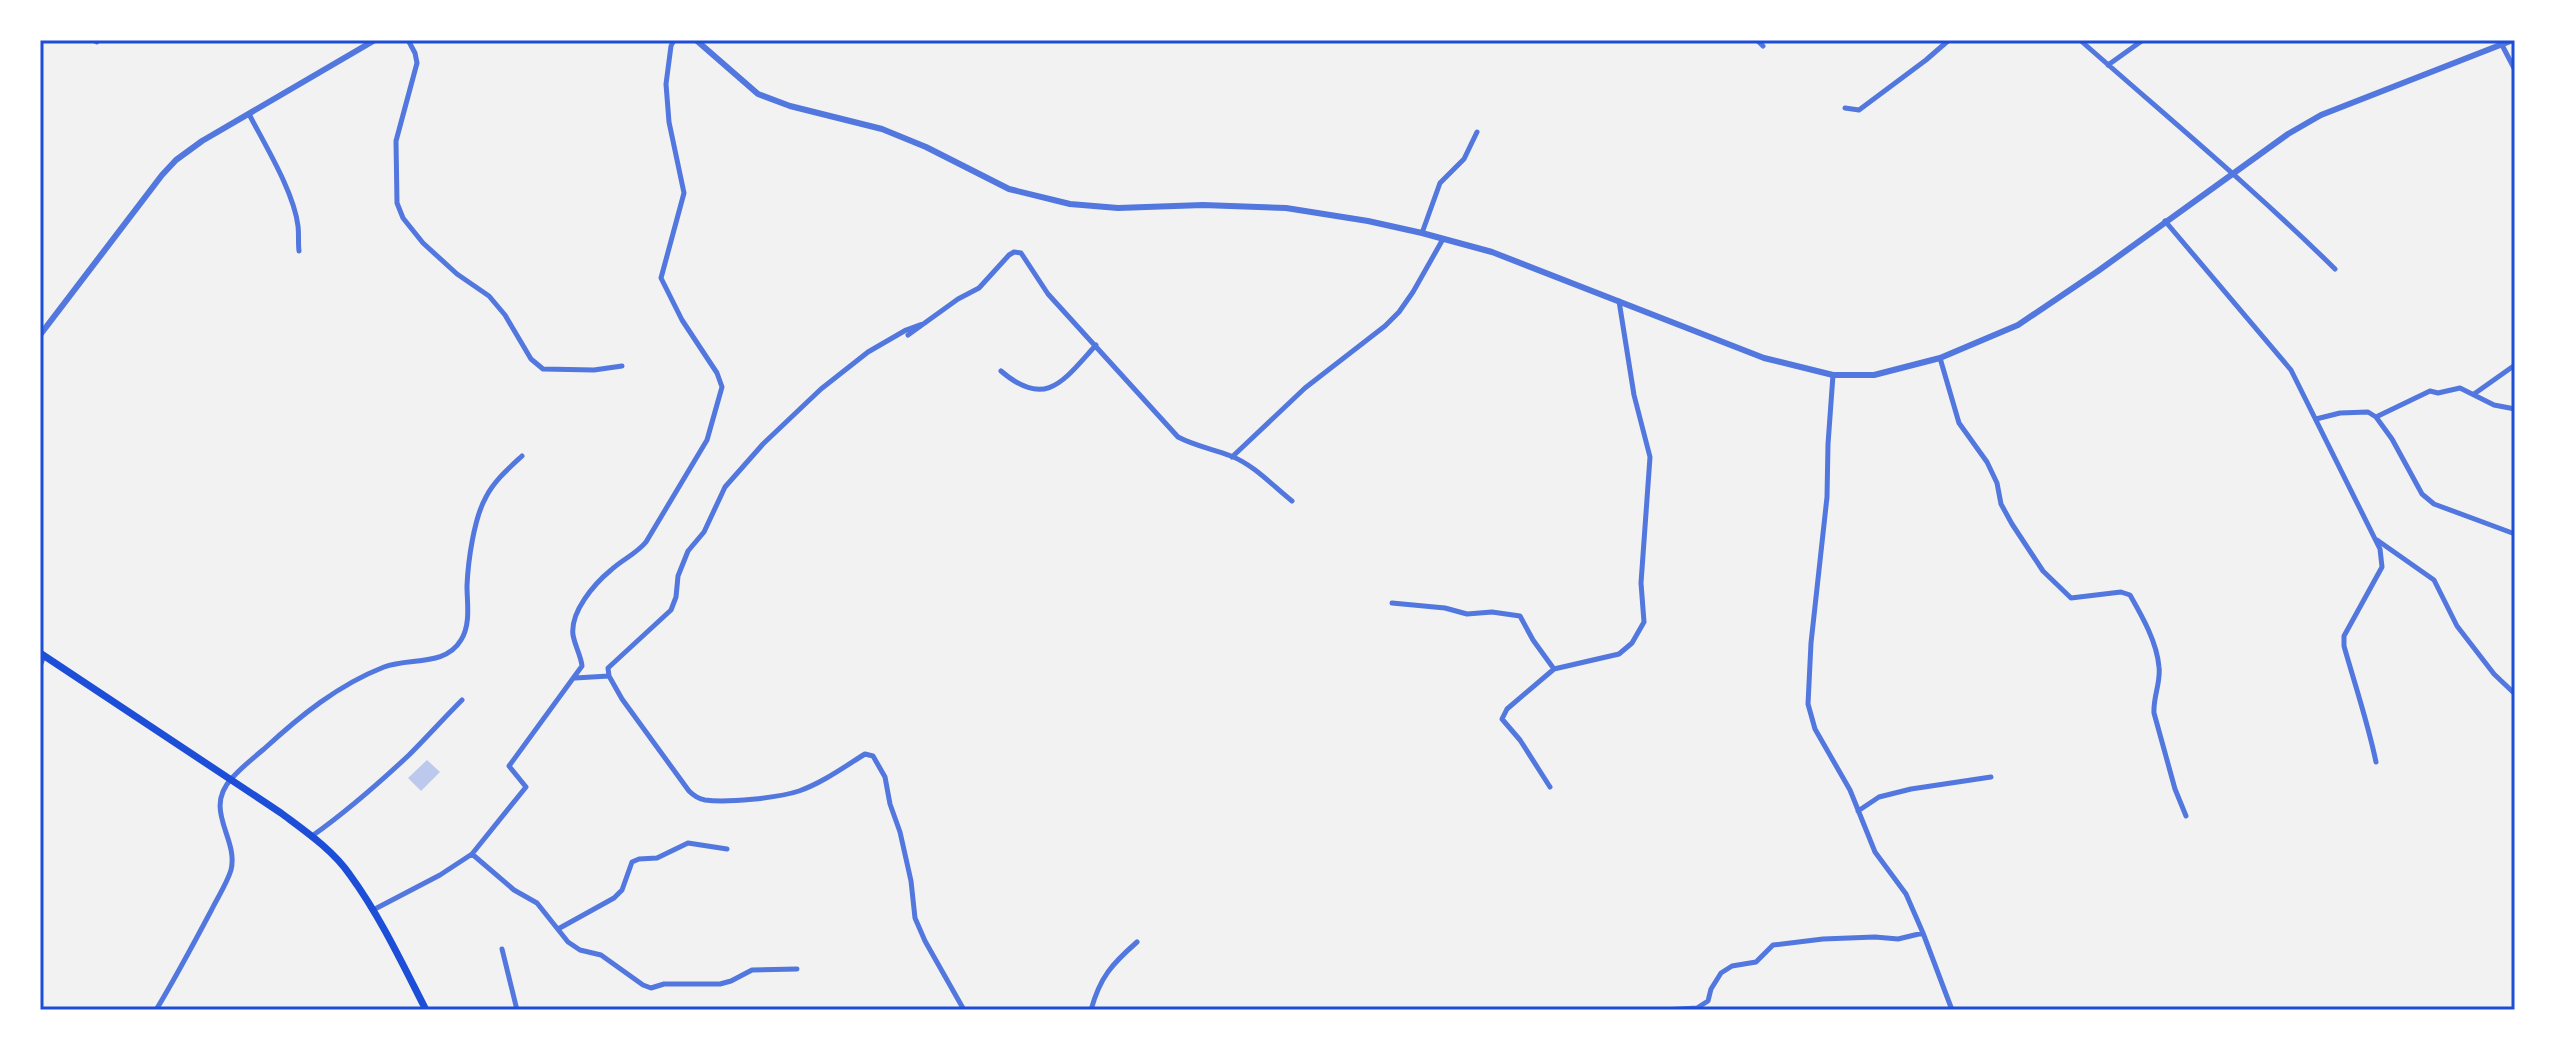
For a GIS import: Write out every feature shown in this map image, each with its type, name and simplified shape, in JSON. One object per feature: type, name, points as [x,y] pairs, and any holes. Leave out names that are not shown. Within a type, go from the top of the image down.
[{"type":"main road","points":[[42,654],[312,836],[349,873],[426,1010]]},
{"type":"street","points":[[408,40],[417,63],[396,141],[397,203],[403,218],[423,243],[446,264],[489,296],[505,315],[531,359],[543,369],[594,370],[622,366]]},
{"type":"street","points":[[372,910],[440,875],[472,854],[526,787],[509,766],[575,678],[582,663],[573,635],[578,610],[611,569],[637,552],[646,542],[707,440],[722,387],[717,373],[682,320],[661,278],[684,193],[669,122],[666,84],[674,40]]},
{"type":"street","points":[[696,40],[758,94],[790,106],[882,129],[926,147],[1009,189],[1070,204],[1118,208],[1203,205],[1286,208],[1422,233],[1492,252],[1764,358],[1833,375],[1874,375],[1940,358],[2018,325],[2288,134],[2321,115],[2513,40]]},
{"type":"street","points":[[1757,40],[1763,46]]},
{"type":"street","points":[[1845,108],[1859,110],[1949,40]]},
{"type":"street","points":[[2080,40],[2290,224],[2335,269]]},
{"type":"street","points":[[2108,65],[2143,40]]},
{"type":"street","points":[[40,335],[148,192],[176,160],[202,141],[371,41]]},
{"type":"street","points":[[2502,45],[2515,70]]},
{"type":"street","points":[[249,114],[282,178],[292,205],[298,223],[299,251]]},
{"type":"street","points":[[1422,233],[1440,183],[1464,159],[1477,132]]},
{"type":"street","points":[[2165,221],[2291,370],[2380,549],[2382,567],[2344,636],[2344,646],[2369,725],[2376,762]]},
{"type":"street","points":[[1232,457],[1305,388],[1399,312],[1443,239]]},
{"type":"street","points":[[908,335],[979,288],[1009,255],[1021,253],[1048,294],[1178,437],[1232,457],[1292,501]]},
{"type":"street","points":[[1550,787],[1520,740],[1502,719],[1507,709],[1554,669],[1619,654],[1632,643],[1644,622],[1641,583],[1650,457],[1634,395],[1619,300]]},
{"type":"street","points":[[925,323],[868,352],[821,389],[763,444],[725,487],[704,532],[688,551],[678,576],[671,610],[608,668],[609,676],[696,797],[706,800],[753,799],[798,791],[865,754],[873,756],[885,777],[900,832],[911,881],[915,918],[964,1010]]},
{"type":"street","points":[[1001,371],[1023,388],[1043,391],[1058,383],[1096,345]]},
{"type":"street","points":[[1940,358],[1959,423],[1987,462],[1997,483],[2001,504],[2043,571],[2071,598],[2121,592],[2130,595],[2143,618],[2160,670],[2153,702],[2154,713],[2175,789],[2186,816]]},
{"type":"street","points":[[2474,394],[2515,365]]},
{"type":"street","points":[[1833,375],[1827,497],[1811,643],[1808,704],[1815,729],[1850,790],[1875,852],[1906,894],[1952,1010]]},
{"type":"street","points":[[2376,417],[2430,391],[2438,393],[2460,388],[2494,405],[2515,409]]},
{"type":"street","points":[[2316,419],[2340,413],[2368,412],[2376,417],[2400,452],[2422,494],[2434,504],[2515,534]]},
{"type":"street","points":[[156,1010],[231,870],[232,856],[219,808],[221,796],[230,780],[302,714],[333,693],[388,665],[439,658],[456,647],[467,625],[467,583],[485,498],[522,456]]},
{"type":"street","points":[[2375,539],[2434,580],[2457,626],[2494,674],[2515,694]]},
{"type":"street","points":[[1392,603],[1445,608],[1467,614],[1492,612],[1520,616],[1554,669]]},
{"type":"street","points":[[40,666],[42,654]]},
{"type":"street","points":[[575,678],[609,676]]},
{"type":"street","points":[[312,836],[344,814],[412,753],[462,700]]},
{"type":"street","points":[[1858,811],[1879,797],[1991,777]]},
{"type":"street","points":[[558,929],[614,898],[622,890],[632,862],[657,858],[688,843],[727,849]]},
{"type":"street","points":[[472,854],[514,890],[537,903],[568,942],[580,950],[601,955],[651,988],[664,984],[720,984],[752,970],[797,969]]},
{"type":"street","points":[[1663,1010],[1697,1008],[1708,1001],[1721,973],[1732,966],[1756,962],[1773,945],[1823,939],[1898,939],[1923,933]]},
{"type":"street","points":[[1091,1010],[1104,975],[1137,942]]},
{"type":"street","points":[[502,949],[517,1010]]},
{"type":"building","points":[[427,760],[440,772],[421,791],[408,778]]}]
